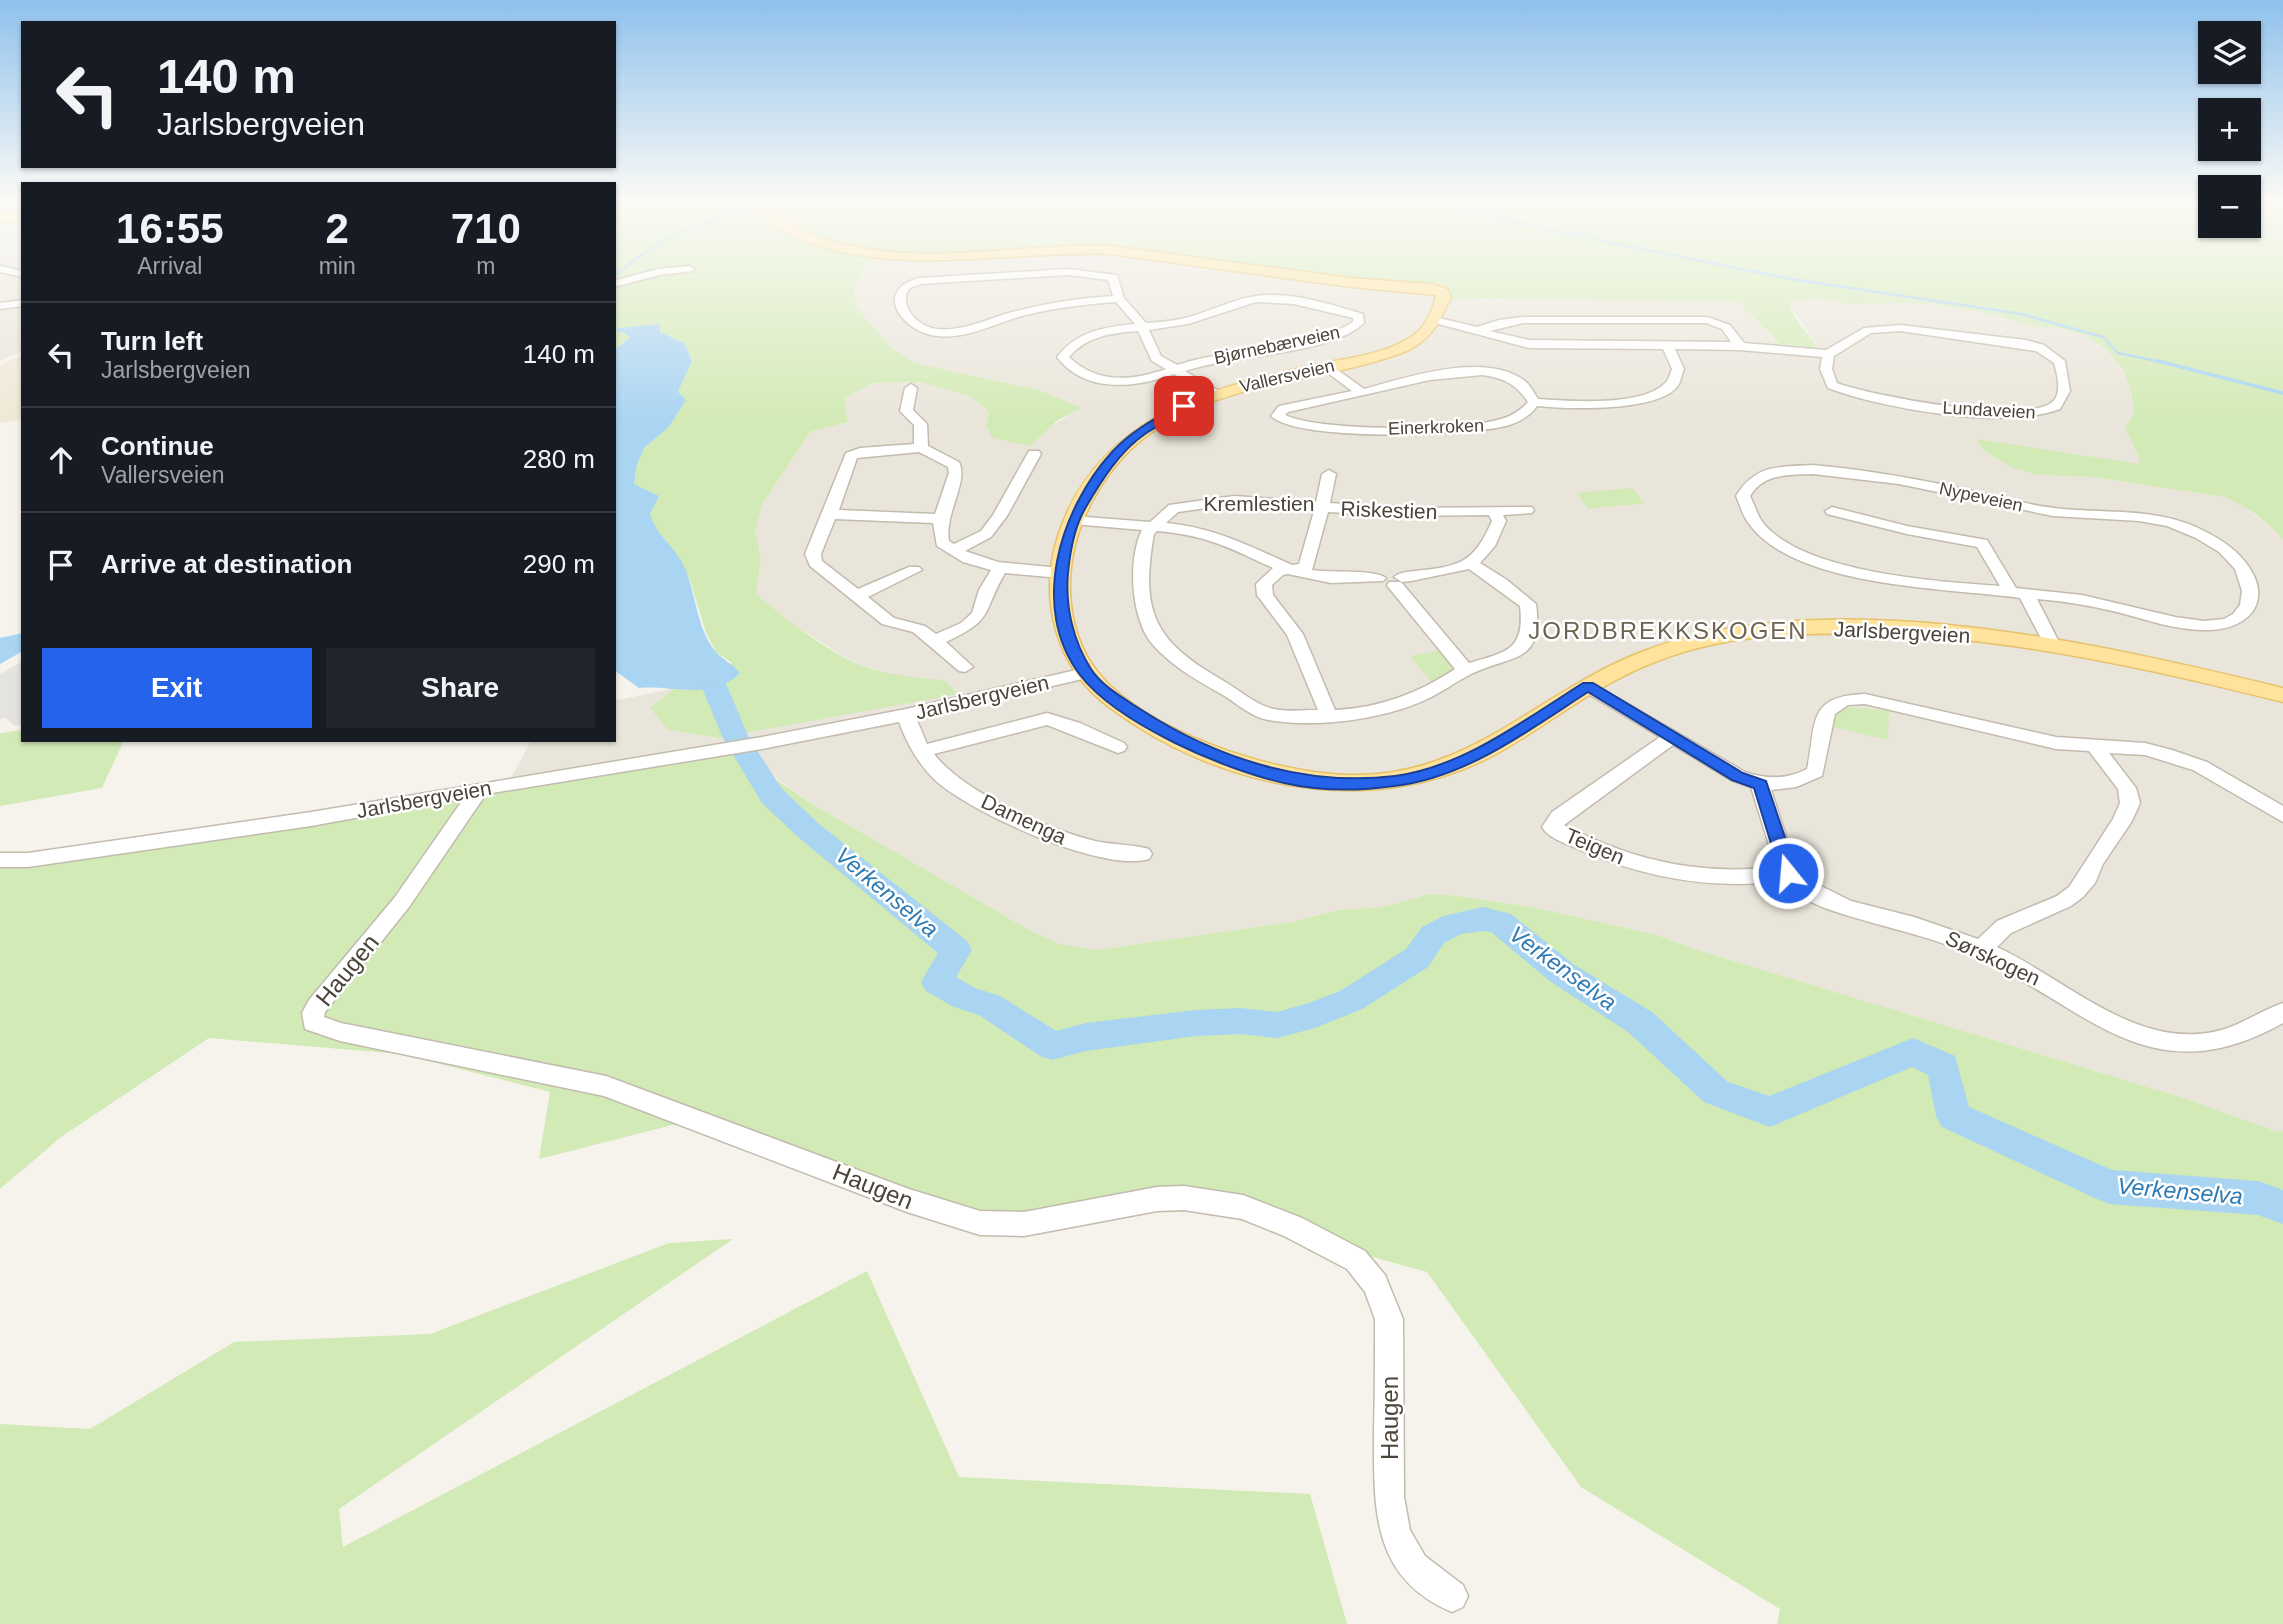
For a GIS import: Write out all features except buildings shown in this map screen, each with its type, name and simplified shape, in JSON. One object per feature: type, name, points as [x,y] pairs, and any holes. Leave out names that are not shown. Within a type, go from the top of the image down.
[{"type":"main road","points":[[1290,274],[1421,288],[1431,295],[1437,313]]},
{"type":"main road","name":"Vallersveien","points":[[1086,673],[1067,636],[1060,573],[1073,520],[1100,475],[1132,438],[1167,415],[1215,394],[1406,346],[1420,337],[1437,313]]},
{"type":"main road","name":"Jarlsbergveien","points":[[1086,673],[1107,694],[1137,716],[1205,751],[1286,778],[1346,785],[1396,781],[1441,770],[1503,739],[1588,686],[1633,662],[1702,640],[1762,630],[1876,628],[1944,632],[2053,646],[2171,668],[2283,695]]},
{"type":"street","points":[[616,283],[651,274]]},
{"type":"street","points":[[1038,274],[910,283],[901,289],[902,309],[916,326],[940,333],[1053,306],[1119,299]]},
{"type":"street","points":[[1084,274],[1113,277],[1119,299],[1135,315],[1156,358],[1215,394]]},
{"type":"street","name":"Bjørnebærveien","points":[[1142,328],[1185,322],[1243,303],[1265,299],[1329,308],[1359,316],[1359,323],[1346,331],[1260,352],[1208,360],[1175,370]]},
{"type":"street","points":[[0,306],[21,303]]},
{"type":"street","points":[[1437,313],[1529,344],[1740,346],[1828,354]]},
{"type":"street","points":[[1481,330],[1499,323],[1523,320],[1691,319],[1719,323],[1726,327],[1740,346]]},
{"type":"street","points":[[1142,328],[1094,335],[1068,350],[1063,360],[1092,375],[1116,382],[1141,380],[1175,370]]},
{"type":"street","name":"Lundaveien","points":[[1884,328],[1917,329],[2004,340],[2026,344],[2051,354],[2059,361],[2062,369],[2064,389],[2056,406],[2044,412],[1983,411],[1896,402],[1854,395],[1832,385],[1826,369],[1828,354],[1868,330],[1884,328]]},
{"type":"street","points":[[1534,402],[1613,405],[1661,393],[1675,381],[1678,371],[1668,347]]},
{"type":"street","points":[[1328,367],[1362,393]]},
{"type":"street","name":"Einerkroken","points":[[1479,370],[1515,379],[1530,391],[1534,402],[1525,413],[1508,421],[1466,429],[1297,426],[1287,424],[1277,416],[1279,412],[1294,406],[1362,393],[1456,372],[1479,370]]},
{"type":"street","points":[[911,388],[906,411],[920,424],[921,448]]},
{"type":"street","points":[[965,667],[919,629],[888,621],[815,563],[813,554],[851,456],[860,452],[921,448],[954,466],[956,473],[941,519],[939,533],[942,542],[969,560],[1000,567],[1060,573]]},
{"type":"street","points":[[952,551],[986,534],[1011,497],[1034,454]]},
{"type":"street","name":"Nypeveien","points":[[1799,470],[1887,478],[2057,512],[2151,517],[2190,530],[2226,551],[2240,565],[2251,587],[2247,611],[2239,619],[2215,625],[2185,624],[2081,599],[2019,593],[1893,579],[1831,565],[1791,552],[1756,527],[1743,496],[1756,479],[1766,474],[1799,470]]},
{"type":"street","name":"Kremlestien","points":[[1153,526],[1174,508],[1212,501],[1264,501],[1322,507],[1329,474]]},
{"type":"street","name":"Riskestien","points":[[1329,716],[1295,634],[1265,595],[1264,584],[1272,573],[1306,568],[1322,507],[1403,512],[1527,510]]},
{"type":"street","points":[[1832,511],[1907,530],[1982,543],[2053,646]]},
{"type":"street","points":[[1399,581],[1432,575],[1477,559],[1490,541],[1499,521],[1495,512]]},
{"type":"street","points":[[830,514],[941,519]]},
{"type":"street","points":[[1073,520],[1207,533],[1293,571],[1331,579],[1378,578],[1380,574],[1389,571],[1465,670]]},
{"type":"street","points":[[1153,526],[1147,533],[1140,561],[1140,585],[1147,618],[1159,642],[1190,669],[1270,715],[1358,714],[1416,698],[1449,682],[1465,670],[1524,646],[1530,635],[1528,604],[1469,563]]},
{"type":"street","points":[[935,641],[967,626],[979,615],[987,590],[1000,567]]},
{"type":"street","points":[[857,596],[914,570]]},
{"type":"street","name":"Jarlsbergveien","points":[[1,861],[29,860],[311,819],[754,744],[906,715],[1086,673]]},
{"type":"street","points":[[1588,686],[1738,776],[1760,785],[1799,782],[1815,772],[1820,755],[1819,735],[1825,710],[1846,698],[1892,704],[2056,743],[2096,748],[2145,749],[2200,766],[2283,815]]},
{"type":"street","name":"Damenga","points":[[906,715],[910,729],[923,751],[945,778],[1014,818],[1052,836],[1111,853],[1142,854]]},
{"type":"street","points":[[923,751],[1047,719],[1074,727],[1118,747]]},
{"type":"street","name":"Teigen","points":[[1673,737],[1559,817],[1552,827],[1605,855],[1660,869],[1714,878],[1739,879],[1788,873]]},
{"type":"street","points":[[1982,948],[2004,927],[2064,901],[2076,892],[2088,878],[2093,862],[2122,821],[2130,803],[2127,788],[2096,748]]},
{"type":"street","points":[[1760,785],[1788,873]]},
{"type":"street","name":"Haugen","points":[[480,789],[402,902],[317,1006],[313,1013],[313,1022],[340,1032],[606,1086],[706,1126],[830,1168],[907,1200],[980,1223],[1024,1224],[1115,1205],[1184,1198],[1243,1207],[1293,1227],[1356,1260],[1376,1284],[1389,1319],[1391,1522],[1409,1564],[1426,1581],[1452,1596]]},
{"type":"street","name":"Sørskogen","points":[[1788,873],[1797,885],[1820,898],[1951,936],[1982,948],[2033,975],[2109,1022],[2170,1043],[2194,1044],[2236,1037],[2283,1012]]},
{"type":"shaded area","points":[[0,274],[21,274],[21,352],[0,361]]},
{"type":"shaded area","points":[[862,274],[1290,274],[1369,284],[1451,290],[1451,300],[1479,298],[1740,302],[1772,337],[1800,347],[1818,347],[1787,301],[1825,299],[1853,306],[1873,303],[1936,304],[1994,315],[2030,326],[2060,328],[2084,335],[2106,349],[2124,371],[2134,414],[2125,428],[2139,457],[2139,465],[1977,439],[2038,475],[2092,477],[2224,497],[2238,502],[2276,531],[2283,540],[2283,1131],[2278,1132],[2187,1099],[1694,949],[1657,935],[1532,907],[1430,894],[1383,907],[1338,910],[1292,922],[1097,950],[1060,944],[1029,930],[814,805],[766,771],[508,784],[530,742],[616,742],[616,699],[675,688],[651,708],[668,730],[718,738],[890,674],[863,666],[843,656],[786,620],[756,594],[761,559],[755,531],[762,505],[810,432],[848,422],[844,399],[873,383],[919,382],[972,397],[989,412],[986,426],[1048,428],[1081,408],[1039,390],[915,363],[893,349],[857,308],[854,290]]},
{"type":"shaded area","points":[[21,356],[21,419],[0,423],[0,365]]},
{"type":"shaded area","points":[[21,662],[21,724],[15,726],[5,718],[0,719],[0,674]]},
{"type":"green space","points":[[616,274],[862,274],[854,290],[857,308],[893,349],[915,363],[1039,390],[1082,408],[1058,420],[1030,446],[993,438],[986,426],[989,412],[972,397],[919,382],[873,383],[844,399],[848,422],[810,432],[762,505],[755,531],[761,559],[756,594],[808,635],[851,661],[885,672],[946,681],[958,694],[718,738],[668,730],[650,708],[675,688],[687,690],[732,663],[716,652],[706,633],[690,580],[665,539],[654,528],[642,489],[634,484],[637,464],[644,448],[668,428],[678,392],[692,361],[684,343],[660,332],[661,328],[624,333],[630,338],[616,348]]},
{"type":"green space","points":[[1290,274],[2283,274],[2283,540],[2256,515],[2224,497],[2092,477],[2038,475],[2013,468],[1983,450],[1977,439],[2139,464],[2139,457],[2125,428],[2134,413],[2124,371],[2106,349],[2084,335],[2060,328],[2030,326],[1994,315],[1936,304],[1873,303],[1853,306],[1825,299],[1788,301],[1795,317],[1818,348],[1780,344],[1739,302],[1479,298],[1451,300],[1450,290],[1369,284]]},
{"type":"green space","points":[[1632,488],[1645,503],[1588,509],[1577,493]]},
{"type":"green space","points":[[1443,650],[1454,665],[1455,671],[1434,685],[1410,656]]},
{"type":"green space","points":[[1847,707],[1889,711],[1888,740],[1828,726],[1835,714]]},
{"type":"green space","points":[[21,730],[21,742],[123,742],[102,788],[0,806],[0,733]]},
{"type":"green space","points":[[739,755],[814,805],[1029,930],[1060,944],[1097,950],[1292,922],[1338,910],[1383,907],[1430,894],[1532,907],[1657,935],[1694,949],[2187,1099],[2278,1132],[2283,1131],[2283,1624],[1777,1624],[1780,1609],[1581,1487],[1427,1272],[1140,1193],[995,1220],[700,1118],[539,1159],[550,1092],[401,1054],[209,1038],[61,1137],[0,1189],[0,866],[548,777]]},
{"type":"green space","points":[[733,1239],[339,1509],[343,1547],[867,1271],[959,1477],[1310,1494],[1347,1624],[0,1624],[0,1424],[90,1429],[234,1342],[430,1334],[669,1243]]},
{"type":"water","points":[[660,324],[660,332],[684,343],[692,361],[678,392],[686,400],[668,428],[644,448],[637,464],[634,484],[659,496],[650,514],[652,520],[686,570],[699,619],[709,642],[719,655],[740,673],[718,687],[692,690],[639,688],[616,671],[616,348],[630,338],[616,331],[618,328]]},
{"type":"water","points":[[21,633],[21,652],[0,664],[0,638]]},
{"type":"waterway","points":[[1765,274],[2021,314],[2103,337],[2118,353],[2165,363]]},
{"type":"waterway","points":[[2158,361],[2165,363]]},
{"type":"waterway","points":[[2165,363],[2283,393]]},
{"type":"waterway","name":"Verkenselva","points":[[715,688],[736,738],[772,796],[808,830],[956,950],[937,982],[965,998],[989,1005],[1052,1046],[1086,1037],[1196,1023],[1240,1021],[1277,1025],[1315,1015],[1351,1000],[1417,958],[1433,935],[1454,924],[1483,919],[1500,922],[1562,973],[1640,1022],[1716,1092],[1770,1112],[1913,1052],[1943,1066],[1954,1116],[2110,1187],[2258,1198],[2283,1207]]},
{"type":"district","name":"JORDBREKKSKOGEN","points":[[1668,630]]},
{"type":"route","points":[[1184,406],[1139,433],[1115,456],[1078,509],[1064,549],[1060,591],[1067,636],[1086,673],[1107,694],[1137,716],[1161,729],[1241,765],[1286,778],[1346,785],[1396,781],[1441,770],[1503,739],[1588,686],[1738,776],[1760,785],[1788,873]]}]
